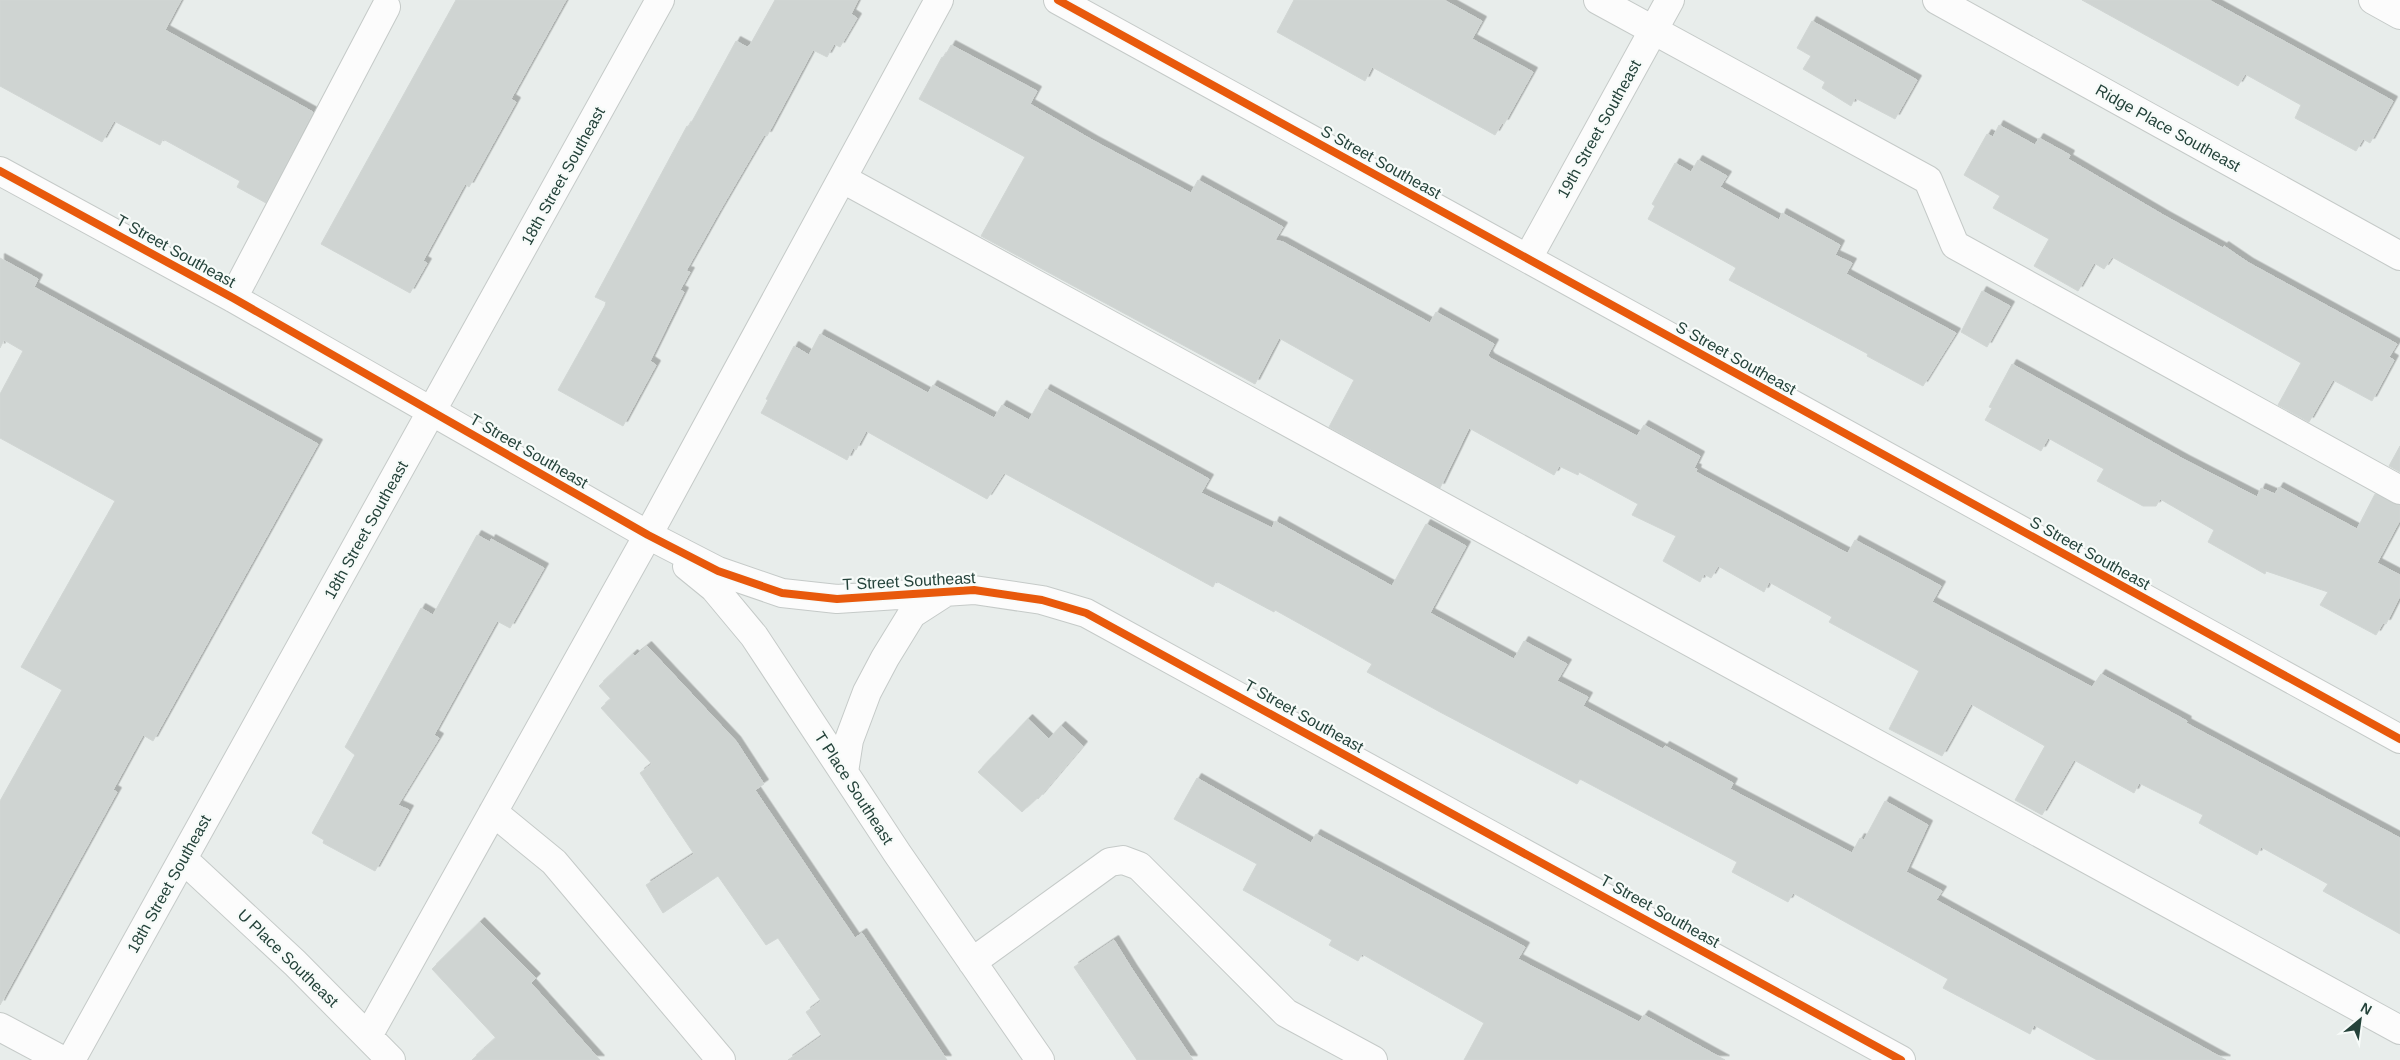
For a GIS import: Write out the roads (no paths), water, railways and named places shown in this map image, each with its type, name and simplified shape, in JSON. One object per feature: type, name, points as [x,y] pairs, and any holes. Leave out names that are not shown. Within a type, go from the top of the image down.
[{"type":"street","name":"18th Street Southeast","points":[[71,1060],[660,0]]},
{"type":"street","points":[[368,1036],[648,535],[939,0]]},
{"type":"street","name":"S Street Southeast","points":[[1058,0],[2400,739]]},
{"type":"street","points":[[1598,0],[1928,180],[1955,245],[2400,490]]},
{"type":"street","name":"19th Street Southeast","points":[[1528,258],[1670,0]]},
{"type":"street","name":"Ridge Place Southeast","points":[[1937,0],[2400,256]]},
{"type":"street","points":[[2373,0],[2400,15]]},
{"type":"street","points":[[233,298],[383,2]]},
{"type":"street","name":"T Street Southeast","points":[[0,171],[233,298],[648,535],[718,571],[782,592],[837,600],[974,590],[1042,600],[1086,613],[1901,1060]]},
{"type":"street","points":[[843,179],[2400,1030]]},
{"type":"street","name":"T Place Southeast","points":[[648,535],[714,588],[754,636],[972,962],[1040,1060]]},
{"type":"street","points":[[844,772],[849,740],[867,692],[885,658],[912,614],[945,593]]},
{"type":"street","points":[[493,812],[554,862],[720,1060]]},
{"type":"street","name":"U Place Southeast","points":[[183,859],[296,963],[391,1060]]},
{"type":"street","points":[[972,962],[1110,862],[1123,860],[1139,866],[1286,1013],[1373,1060]]},
{"type":"street","points":[[0,1027],[62,1060]]}]
